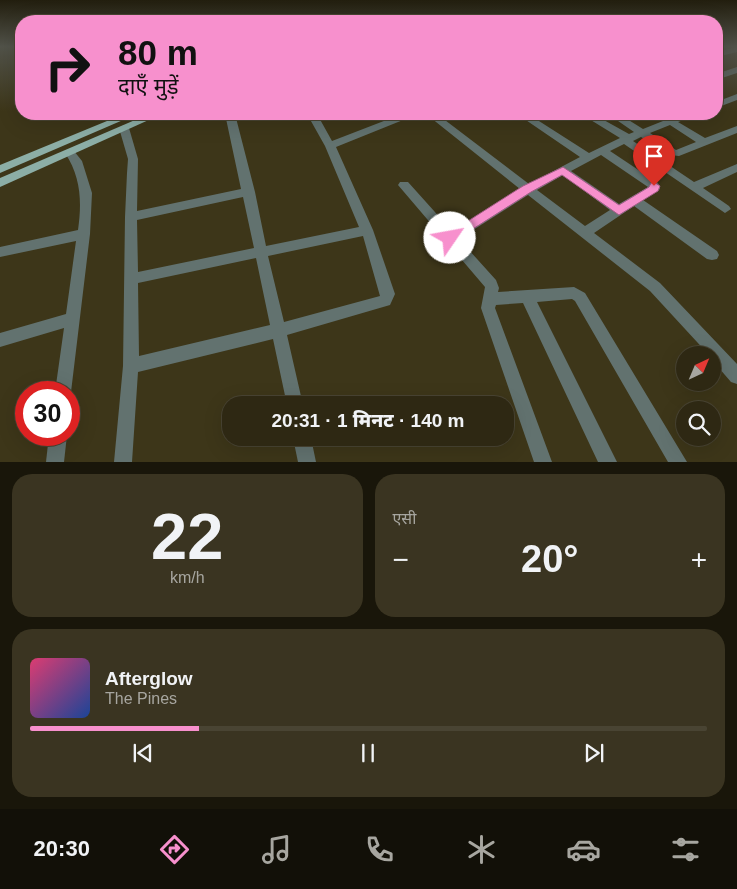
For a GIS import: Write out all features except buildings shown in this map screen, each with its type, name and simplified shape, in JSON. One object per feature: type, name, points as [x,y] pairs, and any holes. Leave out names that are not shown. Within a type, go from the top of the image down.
[{"type":"main road","points":[[0,169],[118,120]]},
{"type":"main road","points":[[0,183],[143,120]]},
{"type":"street","points":[[723,75],[737,70]]},
{"type":"street","points":[[723,102],[737,97]]},
{"type":"street","points":[[231,120],[293,396]]},
{"type":"street","points":[[131,366],[279,330],[385,301],[388,294],[368,230],[330,146],[315,120]]},
{"type":"street","points":[[330,146],[395,120]]},
{"type":"street","points":[[439,120],[655,288],[694,327],[737,376]]},
{"type":"street","points":[[531,120],[586,156]]},
{"type":"street","points":[[596,120],[724,209]]},
{"type":"street","points":[[622,120],[674,153],[679,153],[737,129]]},
{"type":"street","points":[[450,238],[527,189],[586,156],[673,120]]},
{"type":"street","points":[[670,121],[703,142]]},
{"type":"street","points":[[122,462],[131,366],[133,159],[124,128]]},
{"type":"street","points":[[585,233],[654,188],[654,186],[600,150]]},
{"type":"street","points":[[65,381],[84,234],[86,193],[76,161],[70,152]]},
{"type":"street","points":[[694,187],[737,168]]},
{"type":"street","points":[[563,170],[619,210]]},
{"type":"street","points":[[404,185],[491,284],[488,308],[543,462]]},
{"type":"street","points":[[131,217],[249,192]]},
{"type":"street","points":[[634,200],[712,255]]},
{"type":"street","points":[[131,279],[368,230]]},
{"type":"street","points":[[0,252],[84,234]]},
{"type":"street","points":[[489,299],[574,294],[580,297],[678,462]]},
{"type":"street","points":[[527,298],[608,462]]},
{"type":"street","points":[[0,340],[73,320]]},
{"type":"street","points":[[55,462],[57,446]]},
{"type":"street","points":[[304,446],[307,462]]},
{"type":"route","points":[[450,238],[527,189],[563,170],[619,210],[654,188],[654,186]]}]
